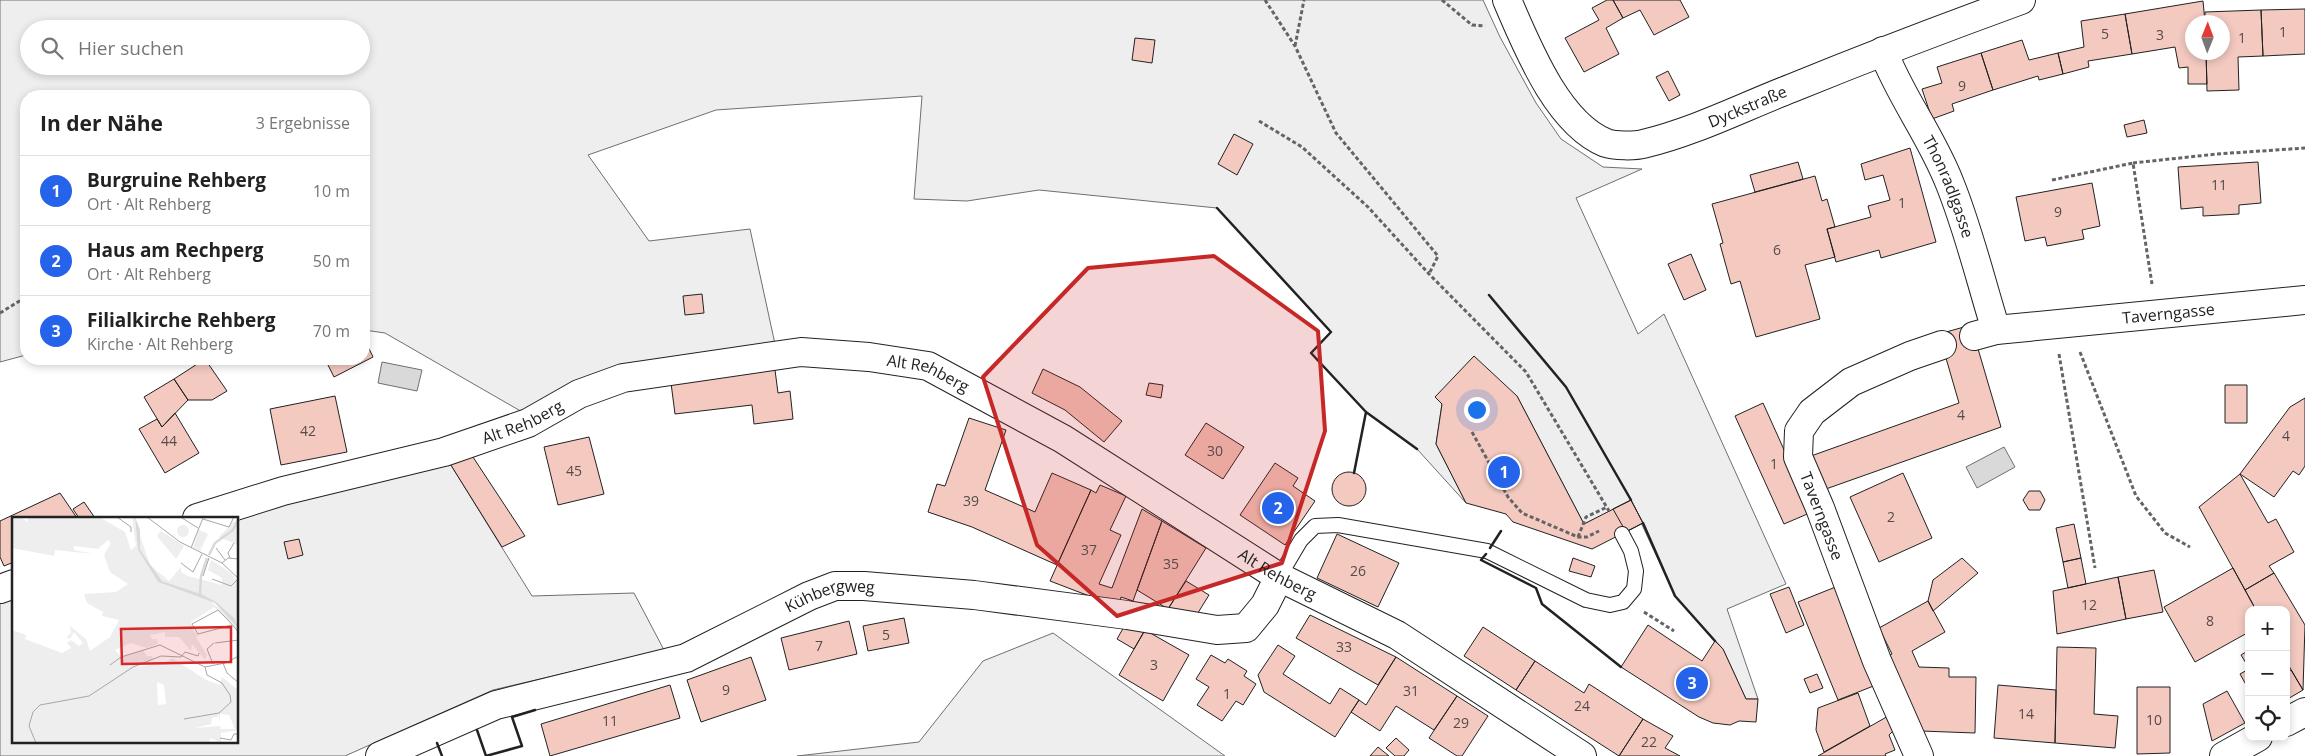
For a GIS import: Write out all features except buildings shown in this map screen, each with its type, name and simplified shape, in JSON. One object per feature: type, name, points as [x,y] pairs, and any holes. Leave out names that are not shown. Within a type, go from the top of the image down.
[{"type":"street","name":"Dyckstraße","points":[[1507,0],[1520,31],[1553,92],[1578,126],[1607,143],[1641,144],[1683,132],[1883,51],[2021,0]]},
{"type":"street","name":"Thonradlgasse","points":[[1883,51],[1894,79],[1950,183],[1985,333]]},
{"type":"street","name":"Taverngasse","points":[[1985,333],[2064,323],[2305,300]]},
{"type":"street","name":"Taverngasse","points":[[1919,756],[1877,661],[1820,508],[1798,457],[1799,431],[1812,412],[1852,382],[1910,356],[1942,345]]},
{"type":"street","name":"Alt Rehberg","points":[[200,517],[283,491],[444,452],[528,423],[579,394],[623,378],[801,352],[870,358],[928,366],[1063,439],[1279,577],[1397,634],[1582,756]]},
{"type":"street","name":"Kühbergweg","points":[[380,756],[496,705],[686,658],[810,596],[835,586],[864,586],[974,595],[1127,615],[1217,630],[1246,628],[1265,605],[1279,577]]},
{"type":"street","points":[[0,589],[12,585]]},
{"type":"street","points":[[2290,720],[2305,712]]},
{"type":"street","points":[[2224,756],[2251,741]]},
{"type":"lane","points":[[1279,577],[1301,540],[1315,526],[1338,524],[1488,551],[1586,600],[1610,605],[1623,602],[1634,589],[1636,571],[1631,552],[1622,534]]},
{"type":"path","points":[[1265,0],[1295,46],[1336,133],[1438,256],[1429,274]]},
{"type":"path","points":[[1295,46],[1304,0]]},
{"type":"path","points":[[1442,0],[1472,25],[1520,31]]},
{"type":"path","points":[[1260,121],[1302,147],[1368,207],[1429,274],[1526,372],[1610,511]]},
{"type":"path","points":[[2052,180],[2133,163],[2217,154],[2305,148]]},
{"type":"path","points":[[2133,163],[2156,314]]},
{"type":"path","points":[[0,313],[20,301]]},
{"type":"path","points":[[2064,323],[2076,342],[2136,496],[2165,533],[2190,547]]},
{"type":"path","points":[[2064,323],[2096,568]]},
{"type":"path","points":[[1472,432],[1508,497],[1522,513],[1578,537],[1587,537],[1607,528]]},
{"type":"path","points":[[1578,537],[1586,517],[1607,507]]},
{"type":"path","points":[[1623,602],[1674,631]]},
{"type":"highlighted area","points":[[1214,256],[1318,331],[1325,431],[1282,563],[1117,616],[1037,545],[983,377],[1088,268]]},
{"type":"shaded area","points":[[0,0],[1483,0],[1500,37],[1536,103],[1561,139],[1603,167],[1642,169],[1576,198],[1638,334],[1664,314],[1786,584],[1727,609],[1758,699],[1746,699],[1723,649],[1675,596],[1631,501],[1584,524],[1517,396],[1442,404],[1436,444],[1466,503],[1417,449],[1366,412],[1311,353],[1331,332],[1217,208],[1039,190],[967,201],[914,199],[922,96],[716,110],[588,155],[649,241],[750,229],[775,344],[524,413],[385,333],[370,331],[370,90],[20,90],[20,357],[0,362]]},
{"type":"shaded area","points":[[382,362],[422,370],[417,391],[378,383]]},
{"type":"shaded area","points":[[2004,447],[2015,467],[1977,488],[1966,467]]},
{"type":"shaded area","points":[[449,462],[532,596],[634,593],[664,650],[493,690],[345,756],[0,756],[0,600],[12,596],[12,744],[239,744],[239,517],[232,517]]},
{"type":"shaded area","points":[[1053,633],[1225,756],[797,756],[919,742],[983,661]]},
{"type":"wall","points":[[1217,208],[1331,332],[1311,353],[1366,412],[1417,449]]},
{"type":"wall","points":[[1489,295],[1566,387],[1631,500]]},
{"type":"wall","points":[[1354,473],[1366,412]]},
{"type":"wall","points":[[1643,523],[1675,596],[1715,641]]},
{"type":"wall","points":[[1490,548],[1501,531]]},
{"type":"wall","points":[[1486,554],[1481,560],[1536,588],[1542,604],[1621,667]]},
{"type":"wall","points":[[477,730],[486,756],[522,746],[512,717],[535,710]]},
{"type":"wall","points":[[437,743],[442,756]]},
{"type":"place","name":"Burgruine Rehberg","points":[[1504,472]]},
{"type":"place","name":"Haus am Rechperg","points":[[1278,508]]},
{"type":"place","name":"Filialkirche Rehberg","points":[[1692,683]]}]
